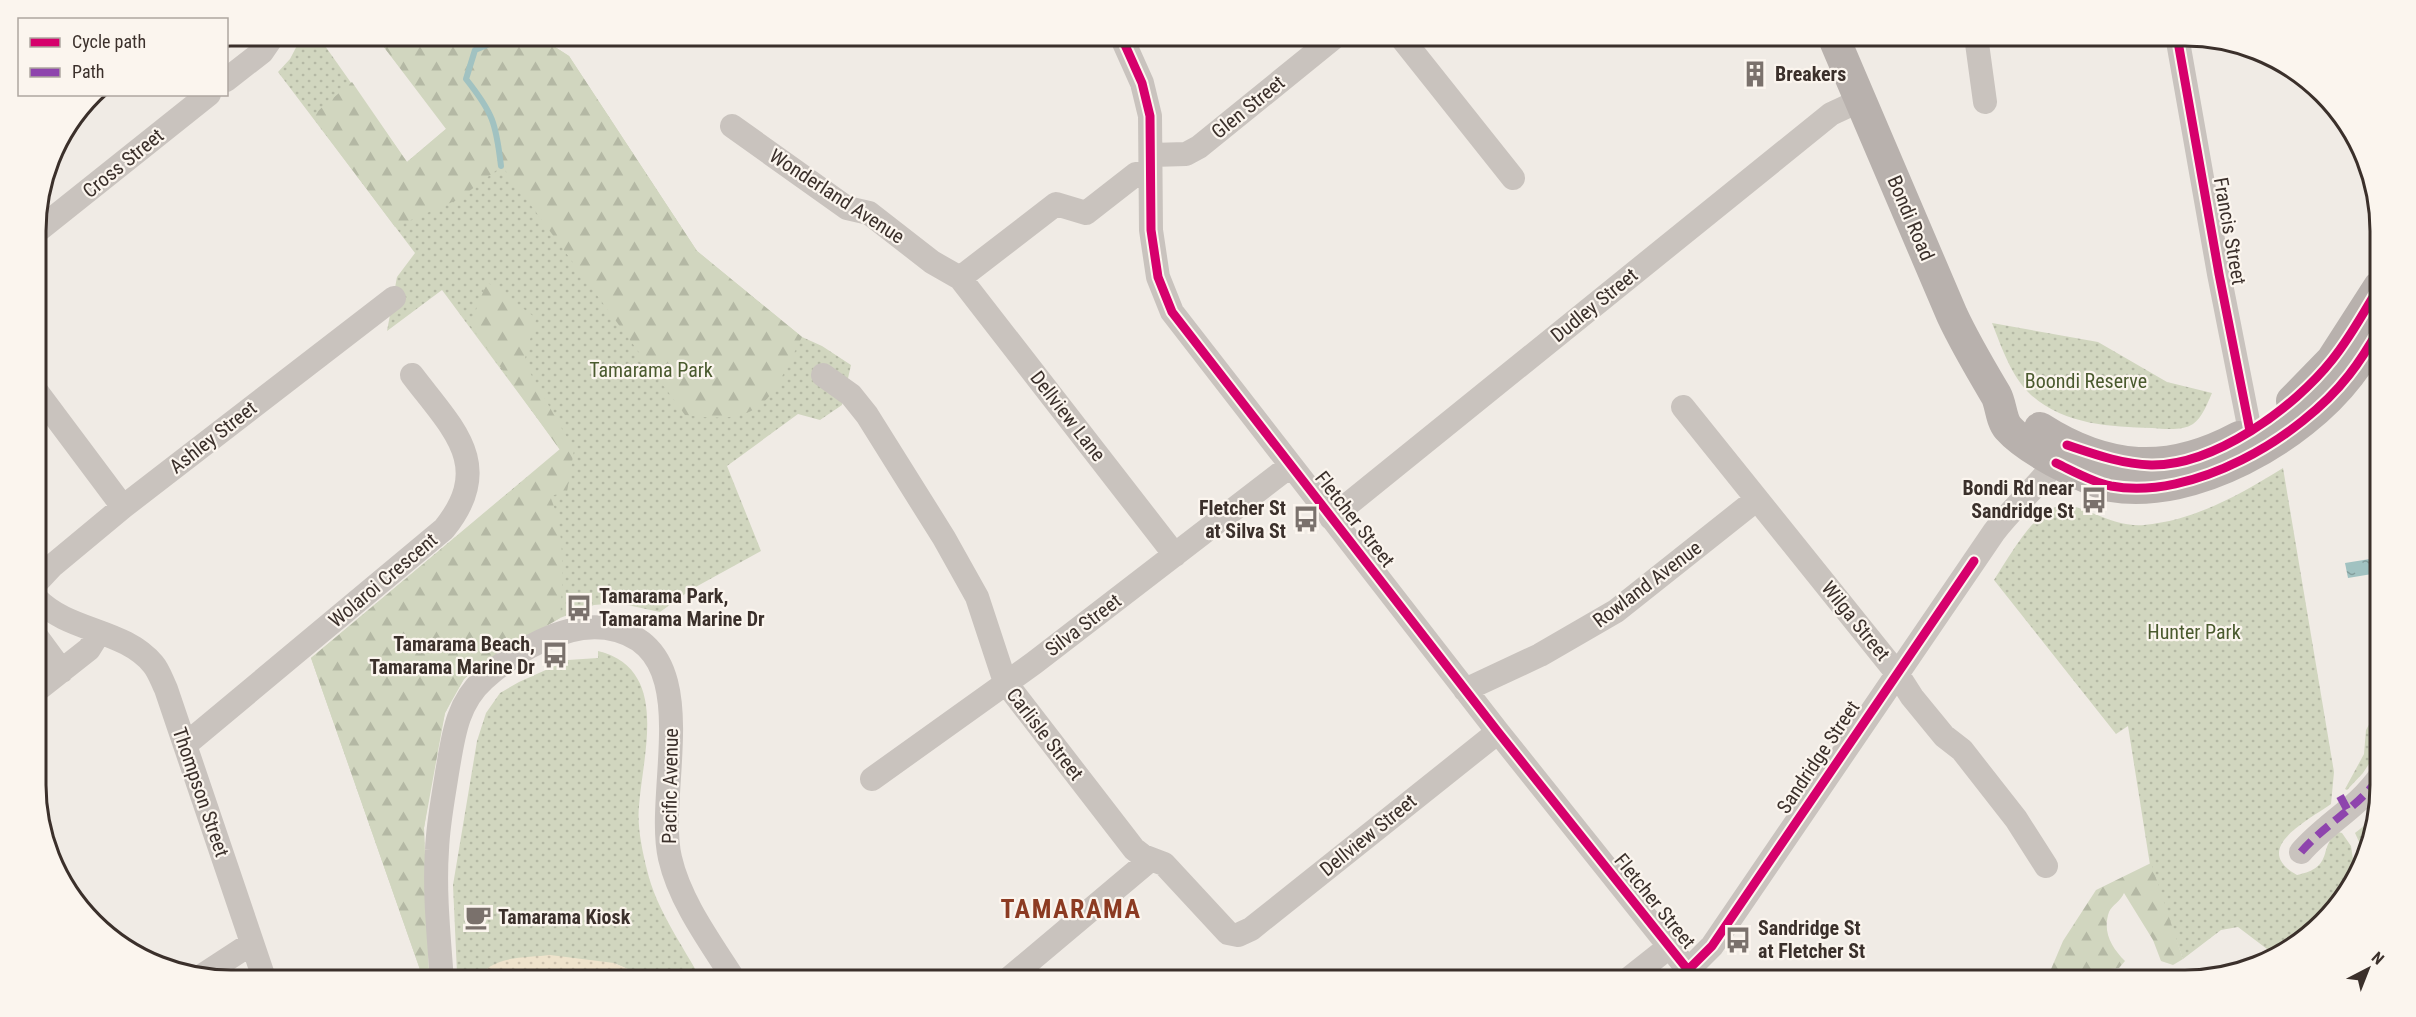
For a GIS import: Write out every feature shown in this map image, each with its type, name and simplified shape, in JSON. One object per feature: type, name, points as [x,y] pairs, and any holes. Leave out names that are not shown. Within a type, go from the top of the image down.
[{"type":"main road","name":"Bondi Road","points":[[1837,46],[1969,351],[1996,396],[2061,454],[2109,486],[2149,488],[2194,481],[2230,466],[2257,439]]},
{"type":"main road","points":[[2257,439],[2285,407],[2311,385],[2332,360],[2370,301]]},
{"type":"main road","points":[[2257,439],[2299,423],[2348,376],[2370,343]]},
{"type":"street","name":"Glen Street","points":[[1151,164],[1186,154],[1198,147],[1323,46]]},
{"type":"street","points":[[1408,46],[1513,178]]},
{"type":"street","points":[[1978,46],[1986,102]]},
{"type":"street","name":"Francis Street","points":[[2179,46],[2219,274],[2257,439]]},
{"type":"street","points":[[228,78],[265,47]]},
{"type":"street","name":"Fletcher Street","points":[[1126,47],[1142,83],[1150,116],[1151,230],[1158,277],[1165,297],[1182,326],[1465,690],[1688,970]]},
{"type":"street","name":"Cross Street","points":[[47,223],[206,96]]},
{"type":"street","name":"Dudley Street","points":[[1331,518],[1831,114],[1861,100]]},
{"type":"street","name":"Wonderland Avenue","points":[[732,126],[847,208],[869,213],[932,262],[960,278]]},
{"type":"street","points":[[960,278],[1056,204],[1086,213],[1151,164]]},
{"type":"street","name":"Dellview Lane","points":[[960,278],[1175,555]]},
{"type":"street","name":"Ashley Street","points":[[46,572],[123,507],[394,298]]},
{"type":"street","name":"Wolaroi Crescent","points":[[185,745],[444,529],[459,510],[467,487],[468,464],[462,441],[412,375]]},
{"type":"street","name":"Carlisle Street","points":[[823,375],[851,395],[867,414],[944,538],[977,597],[1005,682],[1134,849],[1164,864],[1219,926],[1228,933],[1238,935]]},
{"type":"street","points":[[47,405],[123,507]]},
{"type":"street","name":"Wilga Street","points":[[1683,407],[1896,672],[1912,698],[1944,736],[1962,750],[2016,819],[2046,866]]},
{"type":"street","name":"Sandridge Street","points":[[1695,970],[1896,672],[2010,511],[2036,487],[2061,454]]},
{"type":"street","name":"Silva Street","points":[[872,780],[1175,555],[1290,466]]},
{"type":"street","name":"Rowland Avenue","points":[[1465,690],[1539,655],[1616,611],[1757,499]]},
{"type":"street","name":"Thompson Street","points":[[46,607],[56,616],[133,646],[155,666],[166,689],[261,970]]},
{"type":"street","name":"Pacific Avenue","points":[[441,970],[436,853],[452,741],[459,714],[477,685],[498,668],[548,639],[586,627],[610,629],[631,636],[647,647],[664,670],[670,698],[667,822],[669,857],[690,907],[728,970]]},
{"type":"street","points":[[46,684],[89,649],[99,633]]},
{"type":"street","points":[[46,650],[62,671]]},
{"type":"street","name":"Dellview Street","points":[[1238,935],[1251,929],[1498,732]]},
{"type":"street","points":[[2301,852],[2344,804],[2366,796],[2370,791]]},
{"type":"street","points":[[1019,970],[1151,859]]},
{"type":"street","points":[[212,969],[252,943]]},
{"type":"street","points":[[1640,970],[1669,947]]},
{"type":"green space","name":"Tamarama Park","points":[[296,47],[326,47],[407,162],[447,128],[384,47],[555,47],[569,56],[697,251],[802,337],[822,346],[851,365],[842,405],[820,420],[798,414],[727,466],[761,551],[692,589],[660,612],[618,603],[594,605],[560,618],[479,665],[464,679],[445,713],[435,757],[424,828],[429,970],[420,970],[311,658],[560,449],[442,290],[387,331],[397,277],[415,253],[278,72],[290,59]]},
{"type":"green space","points":[[384,47],[555,47],[569,56],[697,251],[802,337],[772,393],[762,404],[749,412],[733,416],[712,417],[685,415],[502,166],[459,199],[395,227],[312,116],[352,82],[407,162],[446,129]]},
{"type":"green space","points":[[487,282],[536,318],[524,362],[574,450],[567,492],[550,496],[559,525],[561,541],[560,618],[479,665],[464,679],[445,713],[424,828],[429,970],[420,970],[311,658],[560,450],[470,325]]},
{"type":"green space","name":"Boondi Reserve","points":[[1992,323],[2098,342],[2167,382],[2212,393],[2199,418],[2193,424],[2179,429],[2120,427],[2073,418],[2044,405],[2024,387],[2008,361]]},
{"type":"green space","name":"Hunter Park","points":[[2283,468],[2334,772],[2331,804],[2287,836],[2279,855],[2284,865],[2297,875],[2309,871],[2322,862],[2328,844],[2338,832],[2342,833],[2351,846],[2353,860],[2345,878],[2331,898],[2297,932],[2277,946],[2268,950],[2238,927],[2221,930],[2183,959],[2151,871],[2128,726],[2116,734],[1994,580],[2022,537],[2050,509],[2060,506],[2073,507],[2113,521],[2144,525],[2199,512],[2250,488]]},
{"type":"green space","points":[[598,651],[621,661],[635,675],[644,694],[647,738],[639,814],[643,854],[657,899],[696,970],[630,970],[614,963],[529,970],[457,970],[453,885],[477,741],[486,713],[500,693],[519,682],[568,660],[598,658]]},
{"type":"green space","points":[[2370,723],[2370,762],[2347,790],[2345,789],[2364,754],[2366,730]]},
{"type":"green space","name":"Hunter Park","points":[[2365,825],[2360,844],[2355,833]]},
{"type":"green space","points":[[2151,863],[2183,959],[2173,965],[2161,961],[2153,940],[2124,893],[2110,910],[2107,919],[2110,939],[2116,951],[2125,961],[2119,968],[2051,970],[2063,941],[2096,890]]},
{"type":"sand","points":[[550,955],[614,963],[630,970],[486,970],[499,962]]},
{"type":"water","points":[[2370,559],[2370,574],[2348,578],[2345,563]]},
{"type":"waterway","points":[[483,47],[475,50],[466,79],[492,119],[501,166]]},
{"type":"marked path","points":[[2301,852],[2370,788]]},
{"type":"marked path","points":[[2340,796],[2348,811]]},
{"type":"cycle path","points":[[2179,46],[2219,274],[2250,431]]},
{"type":"cycle path","points":[[1126,47],[1142,83],[1150,116],[1151,230],[1158,277],[1172,312],[1498,732],[1688,970]]},
{"type":"cycle path","points":[[2067,445],[2118,461],[2151,465],[2175,463],[2201,456],[2226,445],[2275,415],[2297,397],[2332,360],[2370,303]]},
{"type":"cycle path","points":[[2056,463],[2111,486],[2142,488],[2175,484],[2209,474],[2242,460],[2274,442],[2303,421],[2349,375],[2370,344]]},
{"type":"cycle path","points":[[1688,970],[1712,946],[1974,561]]},
{"type":"place","name":"Breakers","points":[[1755,74]]},
{"type":"place","name":"Bondi Rd near Sandridge St","points":[[2094,500]]},
{"type":"place","name":"Fletcher St at Silva St","points":[[1306,519]]},
{"type":"place","name":"Tamarama Park, Tamarama Marine Dr","points":[[579,608]]},
{"type":"place","name":"Tamarama Beach, Tamarama Marine Dr","points":[[555,655]]},
{"type":"place","name":"Tamarama Kiosk","points":[[478,917]]},
{"type":"place","name":"Sandridge St at Fletcher St","points":[[1738,940]]},
{"type":"district","name":"TAMARAMA","points":[[1071,909]]}]
